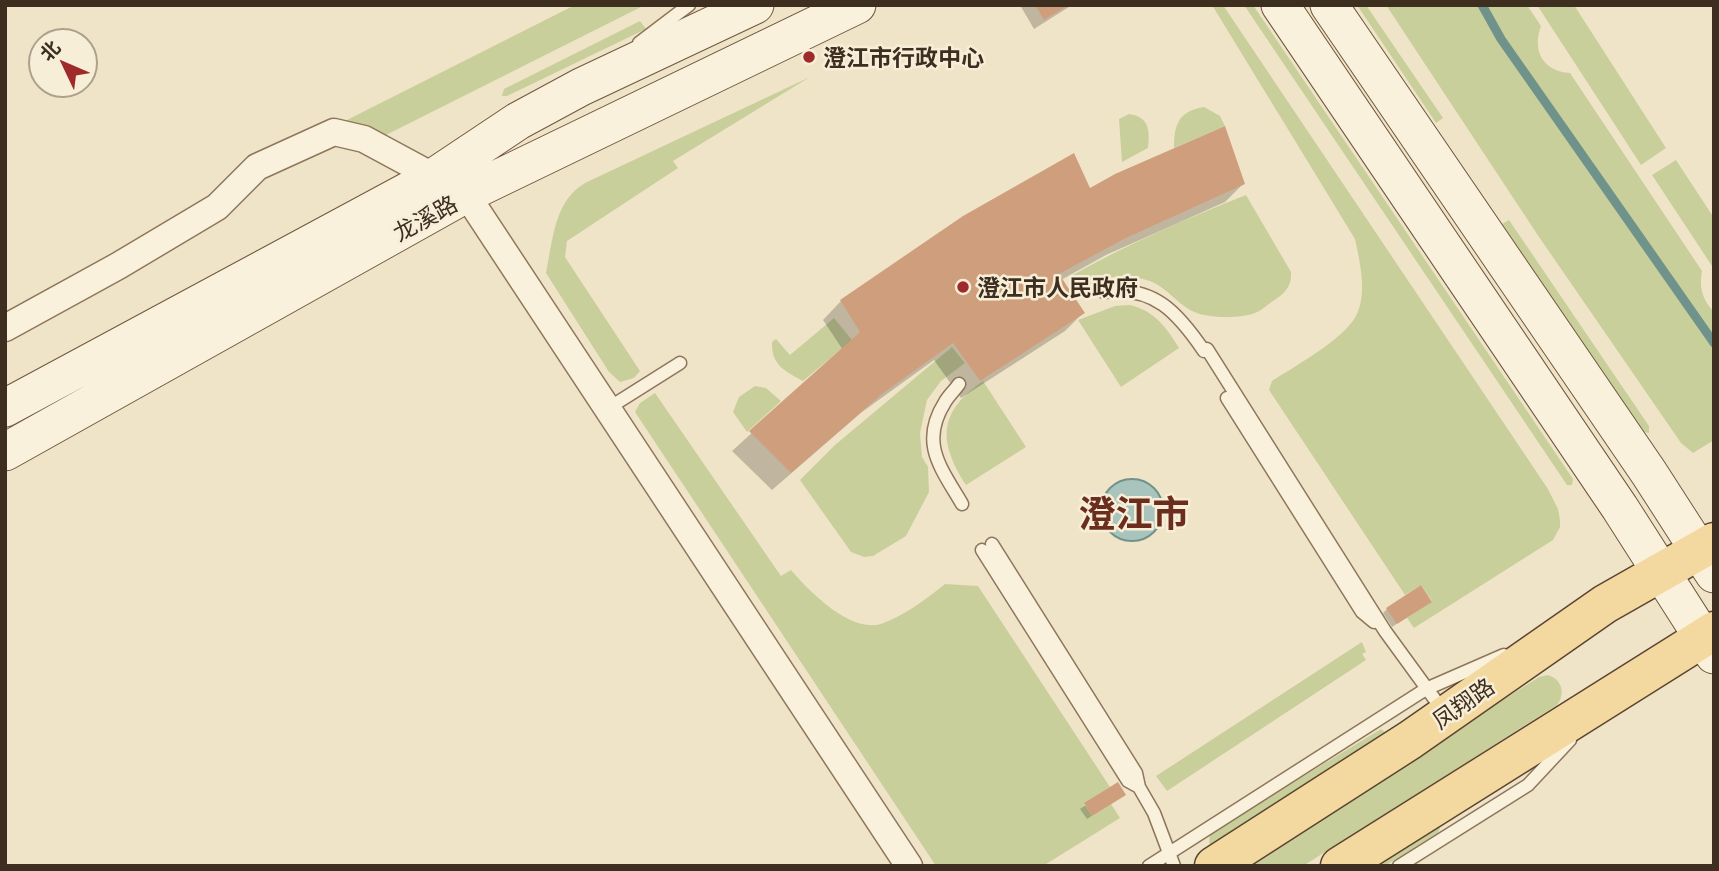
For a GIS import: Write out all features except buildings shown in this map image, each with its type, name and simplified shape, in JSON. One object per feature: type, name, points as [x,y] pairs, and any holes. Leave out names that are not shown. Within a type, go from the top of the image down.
[{"type":"main road","name":"龙溪路","points":[[5,408],[434,177],[518,121],[581,87],[755,5]]},
{"type":"main road","name":"龙溪路","points":[[5,452],[466,194],[857,5]]},
{"type":"main road","points":[[1280,5],[1661,574],[1710,642],[1613,695],[1340,866]]},
{"type":"main road","points":[[1329,5],[1649,473],[1709,555]]},
{"type":"main road","name":"凤翔路","points":[[1214,866],[1436,702],[1572,628],[1605,604],[1661,574],[1709,555]]},
{"type":"street","points":[[5,328],[118,266],[217,206],[257,167],[334,131],[364,139],[466,194],[909,866]]},
{"type":"lane","points":[[581,87],[689,5]]},
{"type":"lane","points":[[1104,292],[1129,290],[1157,300],[1186,324],[1385,631],[1436,702],[1172,860],[1149,866]]},
{"type":"lane","points":[[607,409],[680,363]]},
{"type":"lane","points":[[959,384],[941,410],[932,439],[938,463],[962,504]]},
{"type":"lane","points":[[987,547],[1128,781],[1139,787],[1154,813],[1172,860]]},
{"type":"lane","points":[[1399,866],[1528,785],[1613,695]]},
{"type":"green space","points":[[575,5],[645,5],[376,140],[339,124]]},
{"type":"green space","points":[[1212,5],[1223,5],[1548,489],[1558,509],[1560,527],[1553,540],[1414,628],[1407,618],[1432,601],[1421,585],[1405,595],[1269,390],[1272,381],[1319,351],[1351,323],[1357,314],[1362,296],[1360,267],[1355,239]]},
{"type":"green space","points":[[1244,5],[1253,5],[1573,479],[1572,485],[1567,485]]},
{"type":"green space","points":[[1357,5],[1366,5],[1443,118],[1436,123]]},
{"type":"green space","points":[[1386,5],[1527,5],[1541,26],[1538,43],[1542,58],[1552,68],[1570,73],[1702,271],[1702,293],[1714,312],[1714,440],[1693,453],[1681,443],[1537,234]]},
{"type":"green space","points":[[1537,5],[1574,5],[1666,148],[1641,165]]},
{"type":"green space","points":[[640,21],[646,29],[507,96],[502,96],[504,89]]},
{"type":"green space","points":[[810,77],[673,161],[678,168],[567,241],[565,257],[640,371],[634,378],[620,382],[609,372],[546,273],[553,234],[561,210],[576,189],[587,182]]},
{"type":"green space","points":[[1204,107],[1220,116],[1225,126],[1174,148],[1175,132],[1180,120],[1189,112]]},
{"type":"green space","points":[[1129,114],[1141,118],[1147,125],[1148,148],[1122,162],[1119,119]]},
{"type":"green space","points":[[1676,160],[1714,218],[1714,269],[1652,175]]},
{"type":"green space","points":[[1246,195],[1291,272],[1287,290],[1257,312],[1230,317],[1193,312],[1156,284],[1133,277],[1108,278],[1077,292],[1069,277],[1156,233]]},
{"type":"green space","points":[[1509,220],[1649,426],[1649,433],[1644,432],[1502,224]]},
{"type":"green space","points":[[1130,305],[1146,311],[1159,321],[1179,348],[1121,387],[1078,320],[1115,306]]},
{"type":"green space","points":[[834,318],[852,340],[803,381],[780,366],[772,350],[772,342],[776,339],[790,355]]},
{"type":"green space","points":[[952,347],[965,363],[941,381],[927,400],[920,433],[922,457],[928,467],[929,492],[906,536],[873,556],[864,557],[851,552],[800,480],[835,445]]},
{"type":"green space","points":[[983,381],[1026,447],[966,485],[951,455],[947,428],[957,404]]},
{"type":"green space","points":[[755,386],[766,388],[781,401],[747,432],[733,412],[739,397]]},
{"type":"green space","points":[[655,393],[781,576],[791,570],[819,599],[844,616],[869,625],[881,624],[906,612],[945,584],[978,586],[1110,787],[1084,804],[1092,816],[1111,804],[1120,818],[1043,866],[936,866],[635,412],[640,403]]},
{"type":"green space","points":[[1362,642],[1366,652],[1362,654],[1366,660],[1167,791],[1156,776]]},
{"type":"green space","points":[[1547,675],[1556,679],[1561,687],[1557,705],[1303,866],[1242,866],[1539,677]]},
{"type":"green space","points":[[1381,729],[1386,733],[1212,845],[1209,843],[1210,833]]},
{"type":"green space","points":[[1438,825],[1438,833],[1385,866],[1364,866]]},
{"type":"water","points":[[1132,479],[1144,481],[1154,488],[1161,498],[1161,522],[1154,532],[1144,539],[1132,541],[1120,539],[1110,532],[1103,522],[1101,510],[1103,498],[1110,488],[1120,481]]},
{"type":"waterway","points":[[1482,5],[1501,39],[1714,343]]},
{"type":"place","name":"澄江市行政中心","points":[[809,57]]},
{"type":"place","name":"澄江市人民政府","points":[[963,287]]},
{"type":"district","name":"澄江市","points":[[1134,513]]}]
